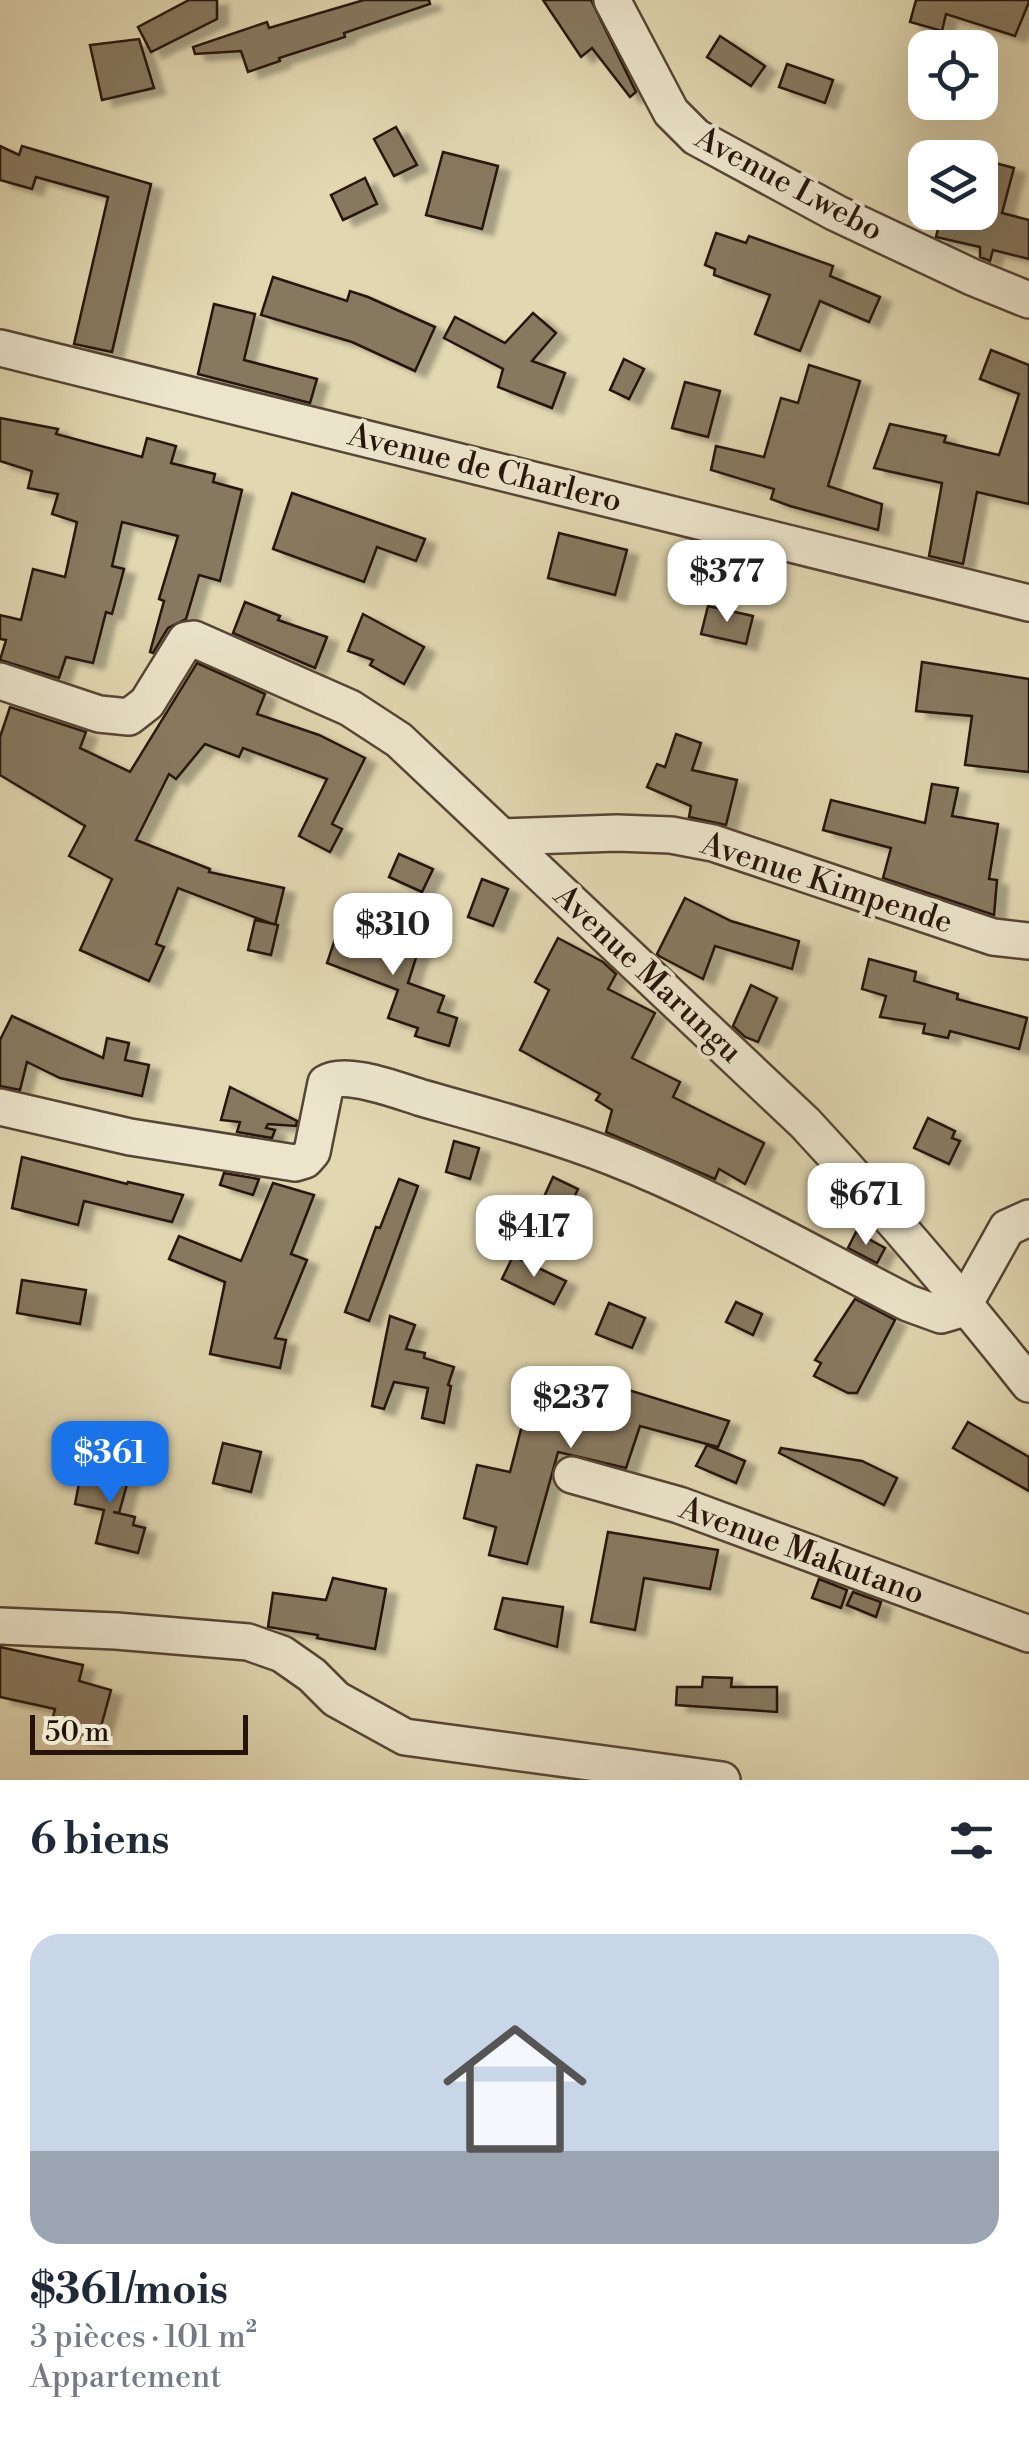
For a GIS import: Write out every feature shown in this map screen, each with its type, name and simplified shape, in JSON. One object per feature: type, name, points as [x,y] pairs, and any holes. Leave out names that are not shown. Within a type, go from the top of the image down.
[{"type":"street","name":"Avenue Lwebo","points":[[612,0],[671,112],[696,137],[836,213],[1029,300]]},
{"type":"street","name":"Avenue de Charlero","points":[[0,348],[1029,603]]},
{"type":"street","name":"Avenue Marungu","points":[[0,681],[99,714],[129,718],[147,704],[186,640],[194,639],[363,716],[429,765],[804,1123],[966,1303],[1029,1384]]},
{"type":"street","name":"Avenue Kimpende","points":[[504,837],[618,833],[714,843],[993,937],[1029,941]]},
{"type":"street","points":[[0,1107],[130,1137],[295,1163],[306,1160],[312,1152],[326,1084],[343,1078],[371,1084],[527,1127],[612,1157],[931,1312],[949,1314],[966,1303],[1007,1228],[1029,1218]]},
{"type":"street","name":"Avenue Makutano","points":[[572,1475],[679,1505],[1029,1634]]},
{"type":"street","points":[[0,1626],[248,1642],[282,1654],[336,1700],[405,1736],[548,1759],[722,1780]]},
{"type":"building","points":[[189,0],[217,0],[217,19],[151,52],[138,27]]},
{"type":"building","points":[[364,0],[429,0],[430,4],[248,72],[241,51],[195,54],[193,47],[267,22],[269,28]]},
{"type":"building","points":[[543,0],[591,0],[636,92],[630,97],[592,48],[581,57]]},
{"type":"building","points":[[916,0],[1029,0],[1015,36],[946,14],[942,30],[910,22]]},
{"type":"building","points":[[720,36],[765,66],[751,86],[707,57]]},
{"type":"building","points":[[139,39],[154,88],[102,100],[90,45]]},
{"type":"building","points":[[787,64],[833,80],[825,103],[779,87]]},
{"type":"building","points":[[396,127],[417,165],[394,176],[374,139]]},
{"type":"building","points":[[0,146],[19,155],[22,146],[151,184],[112,352],[74,344],[108,197],[36,177],[32,189],[0,180]]},
{"type":"building","points":[[443,152],[498,166],[482,229],[426,215]]},
{"type":"building","points":[[998,164],[1014,168],[1002,213],[1029,220],[1029,259],[993,250],[990,261],[980,257],[980,247],[936,237],[938,230],[998,230]]},
{"type":"building","points":[[365,178],[377,204],[343,220],[331,195]]},
{"type":"building","points":[[716,233],[746,243],[749,236],[833,266],[830,276],[880,297],[869,322],[820,301],[800,351],[755,334],[770,295],[714,275],[715,269],[705,265]]},
{"type":"building","points":[[273,277],[347,301],[350,291],[435,327],[415,371],[352,342],[261,315]]},
{"type":"building","points":[[214,304],[255,314],[244,360],[317,379],[310,403],[198,374]]},
{"type":"building","points":[[533,313],[556,333],[532,361],[565,373],[552,408],[498,387],[503,369],[444,338],[455,317],[505,343]]},
{"type":"building","points":[[991,350],[1029,365],[1029,504],[977,492],[963,564],[929,556],[942,483],[874,468],[890,424],[946,436],[944,442],[999,455],[1019,394],[980,379]]},
{"type":"building","points":[[624,359],[644,369],[629,399],[610,390]]},
{"type":"building","points":[[809,365],[860,381],[828,486],[882,504],[878,530],[790,506],[771,499],[774,489],[711,470],[716,446],[764,457],[781,398],[798,403]]},
{"type":"building","points":[[685,382],[720,391],[708,437],[672,428]]},
{"type":"building","points":[[0,418],[58,429],[56,434],[142,457],[147,438],[176,446],[171,463],[215,474],[213,482],[242,490],[220,581],[199,575],[186,619],[168,628],[153,653],[150,652],[164,601],[159,599],[178,536],[122,522],[112,566],[124,569],[112,614],[106,612],[93,663],[66,657],[59,678],[0,660],[6,640],[0,639],[0,615],[21,620],[33,569],[65,577],[77,522],[52,514],[58,494],[28,488],[32,471],[0,461]]},
{"type":"building","points":[[292,493],[425,539],[416,561],[377,547],[364,582],[273,549]]},
{"type":"building","points":[[559,533],[627,550],[615,595],[548,578]]},
{"type":"building","points":[[245,602],[280,616],[278,620],[327,637],[315,668],[233,633]]},
{"type":"building","points":[[708,606],[753,616],[746,644],[701,634]]},
{"type":"building","points":[[363,614],[424,647],[404,684],[370,665],[373,660],[348,651]]},
{"type":"building","points":[[922,662],[1029,679],[1029,772],[965,765],[972,716],[916,711]]},
{"type":"building","points":[[197,663],[265,694],[257,714],[319,735],[365,758],[332,824],[342,829],[330,852],[299,836],[327,779],[243,748],[239,757],[205,744],[176,779],[169,774],[136,840],[210,869],[209,872],[284,888],[275,925],[178,888],[156,944],[164,947],[149,981],[80,950],[112,879],[69,856],[85,826],[0,775],[0,737],[10,707],[86,732],[80,748],[130,772]]},
{"type":"building","points":[[676,734],[701,743],[692,770],[737,780],[726,825],[689,817],[691,806],[647,787],[657,764],[665,767]]},
{"type":"building","points":[[932,784],[958,788],[952,816],[998,824],[989,879],[997,880],[994,915],[883,878],[891,848],[823,830],[831,800],[925,823]]},
{"type":"building","points":[[399,854],[433,869],[422,892],[389,877]]},
{"type":"building","points":[[482,879],[508,889],[493,926],[468,917]]},
{"type":"building","points":[[685,898],[731,921],[799,941],[792,969],[715,946],[703,979],[659,956]]},
{"type":"building","points":[[255,920],[278,925],[271,955],[248,950]]},
{"type":"building","points":[[341,921],[420,945],[408,983],[444,996],[438,1012],[457,1018],[449,1046],[415,1036],[418,1028],[388,1018],[398,990],[327,963]]},
{"type":"building","points":[[558,938],[603,962],[616,974],[608,989],[655,1013],[632,1058],[680,1082],[673,1097],[764,1143],[745,1184],[719,1169],[715,1179],[606,1132],[612,1110],[596,1100],[600,1094],[520,1050],[549,990],[535,982]]},
{"type":"building","points":[[869,959],[916,972],[914,981],[958,994],[957,999],[1027,1018],[1019,1049],[950,1031],[948,1038],[923,1033],[925,1024],[880,1017],[886,996],[862,989]]},
{"type":"building","points":[[751,985],[777,998],[758,1042],[733,1026]]},
{"type":"building","points":[[12,1016],[103,1058],[107,1038],[129,1043],[125,1060],[149,1065],[142,1096],[60,1078],[27,1062],[20,1090],[0,1086],[0,1040]]},
{"type":"building","points":[[230,1087],[297,1121],[296,1126],[268,1124],[266,1128],[275,1130],[272,1138],[237,1132],[240,1122],[221,1120]]},
{"type":"building","points":[[928,1118],[955,1131],[952,1138],[960,1141],[949,1164],[914,1148]]},
{"type":"building","points":[[454,1141],[479,1148],[470,1179],[446,1172]]},
{"type":"building","points":[[22,1157],[183,1195],[172,1222],[84,1201],[78,1225],[12,1208]]},
{"type":"building","points":[[224,1173],[259,1179],[253,1195],[220,1185]]},
{"type":"building","points":[[553,1177],[578,1189],[563,1221],[538,1210]]},
{"type":"building","points":[[399,1179],[418,1186],[369,1321],[345,1312],[376,1227],[380,1228]]},
{"type":"building","points":[[273,1183],[314,1195],[291,1254],[307,1260],[275,1338],[286,1340],[280,1368],[210,1354],[225,1282],[169,1259],[179,1236],[241,1261]]},
{"type":"building","points":[[856,1232],[885,1248],[877,1263],[848,1248]]},
{"type":"building","points":[[513,1256],[566,1281],[554,1304],[502,1279]]},
{"type":"building","points":[[22,1280],[86,1290],[80,1324],[17,1313]]},
{"type":"building","points":[[855,1299],[895,1320],[857,1393],[848,1393],[814,1376],[821,1363],[815,1360]]},
{"type":"building","points":[[736,1302],[762,1314],[753,1335],[726,1322]]},
{"type":"building","points":[[609,1303],[645,1318],[632,1348],[596,1334]]},
{"type":"building","points":[[390,1316],[415,1325],[406,1349],[454,1367],[444,1423],[422,1418],[428,1388],[394,1382],[384,1409],[372,1406]]},
{"type":"building","points":[[545,1373],[578,1382],[580,1375],[729,1421],[718,1447],[640,1426],[626,1468],[558,1452],[527,1564],[489,1555],[496,1527],[464,1518],[477,1465],[510,1472],[528,1402],[536,1403]]},
{"type":"building","points":[[968,1422],[1029,1457],[1029,1491],[953,1448]]},
{"type":"building","points":[[223,1443],[261,1452],[251,1492],[213,1483]]},
{"type":"building","points":[[707,1445],[745,1461],[736,1483],[696,1466]]},
{"type":"building","points":[[781,1448],[862,1461],[897,1478],[884,1505],[779,1453]]},
{"type":"building","points":[[101,1461],[131,1470],[119,1513],[113,1512],[135,1517],[133,1525],[145,1528],[138,1553],[96,1543],[104,1510],[75,1504],[81,1473],[96,1475]]},
{"type":"building","points":[[608,1532],[718,1550],[710,1589],[644,1578],[635,1630],[591,1622]]},
{"type":"building","points":[[333,1578],[386,1589],[375,1649],[268,1627],[273,1593],[326,1600]]},
{"type":"building","points":[[819,1579],[847,1590],[841,1608],[812,1598]]},
{"type":"building","points":[[853,1592],[881,1602],[876,1617],[847,1605]]},
{"type":"building","points":[[503,1598],[563,1607],[557,1647],[495,1629]]},
{"type":"building","points":[[0,1647],[83,1665],[79,1681],[111,1690],[97,1741],[50,1729],[55,1709],[0,1697]]},
{"type":"building","points":[[703,1677],[732,1678],[731,1687],[777,1687],[777,1712],[676,1705],[677,1687],[702,1687]]}]
